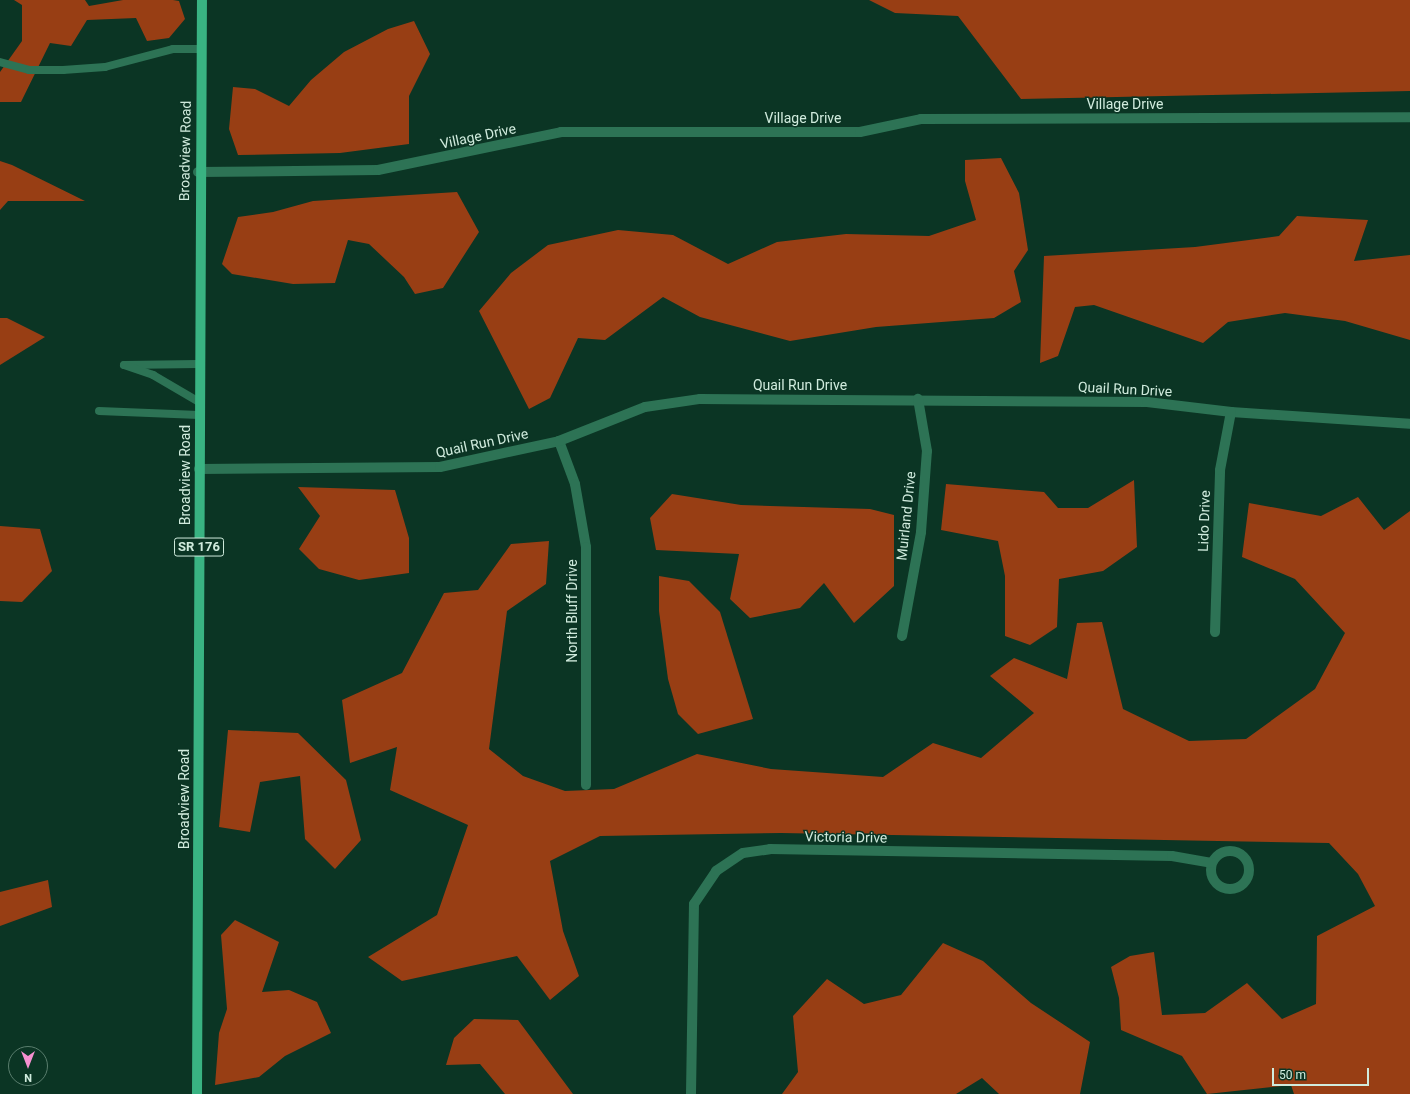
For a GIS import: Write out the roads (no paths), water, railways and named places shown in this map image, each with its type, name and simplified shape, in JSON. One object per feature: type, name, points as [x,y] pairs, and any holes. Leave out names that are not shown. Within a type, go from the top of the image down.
[{"type":"main road","name":"Broadview Road","points":[[197,1094],[199,469],[198,172],[202,0]]},
{"type":"street","name":"Village Drive","points":[[198,172],[378,170],[561,132],[860,132],[921,119],[1410,117]]},
{"type":"street","name":"Quail Run Drive","points":[[199,469],[440,467],[558,441],[645,407],[700,399],[918,399],[1147,402],[1231,412],[1410,424]]},
{"type":"street","name":"Muirland Drive","points":[[902,636],[921,532],[927,451],[918,399]]},
{"type":"street","name":"Lido Drive","points":[[1215,632],[1220,470],[1231,412]]},
{"type":"street","name":"North Bluff Drive","points":[[558,441],[575,484],[586,547],[586,785]]},
{"type":"street","name":"Victoria Drive","points":[[691,1094],[694,904],[716,871],[743,853],[770,849],[1172,856],[1211,863]]},
{"type":"lane","points":[[0,62],[29,70],[63,70],[105,67],[173,49],[201,49]]},
{"type":"lane","points":[[198,364],[124,365],[153,375],[199,402]]},
{"type":"lane","points":[[99,412],[199,415]]}]
